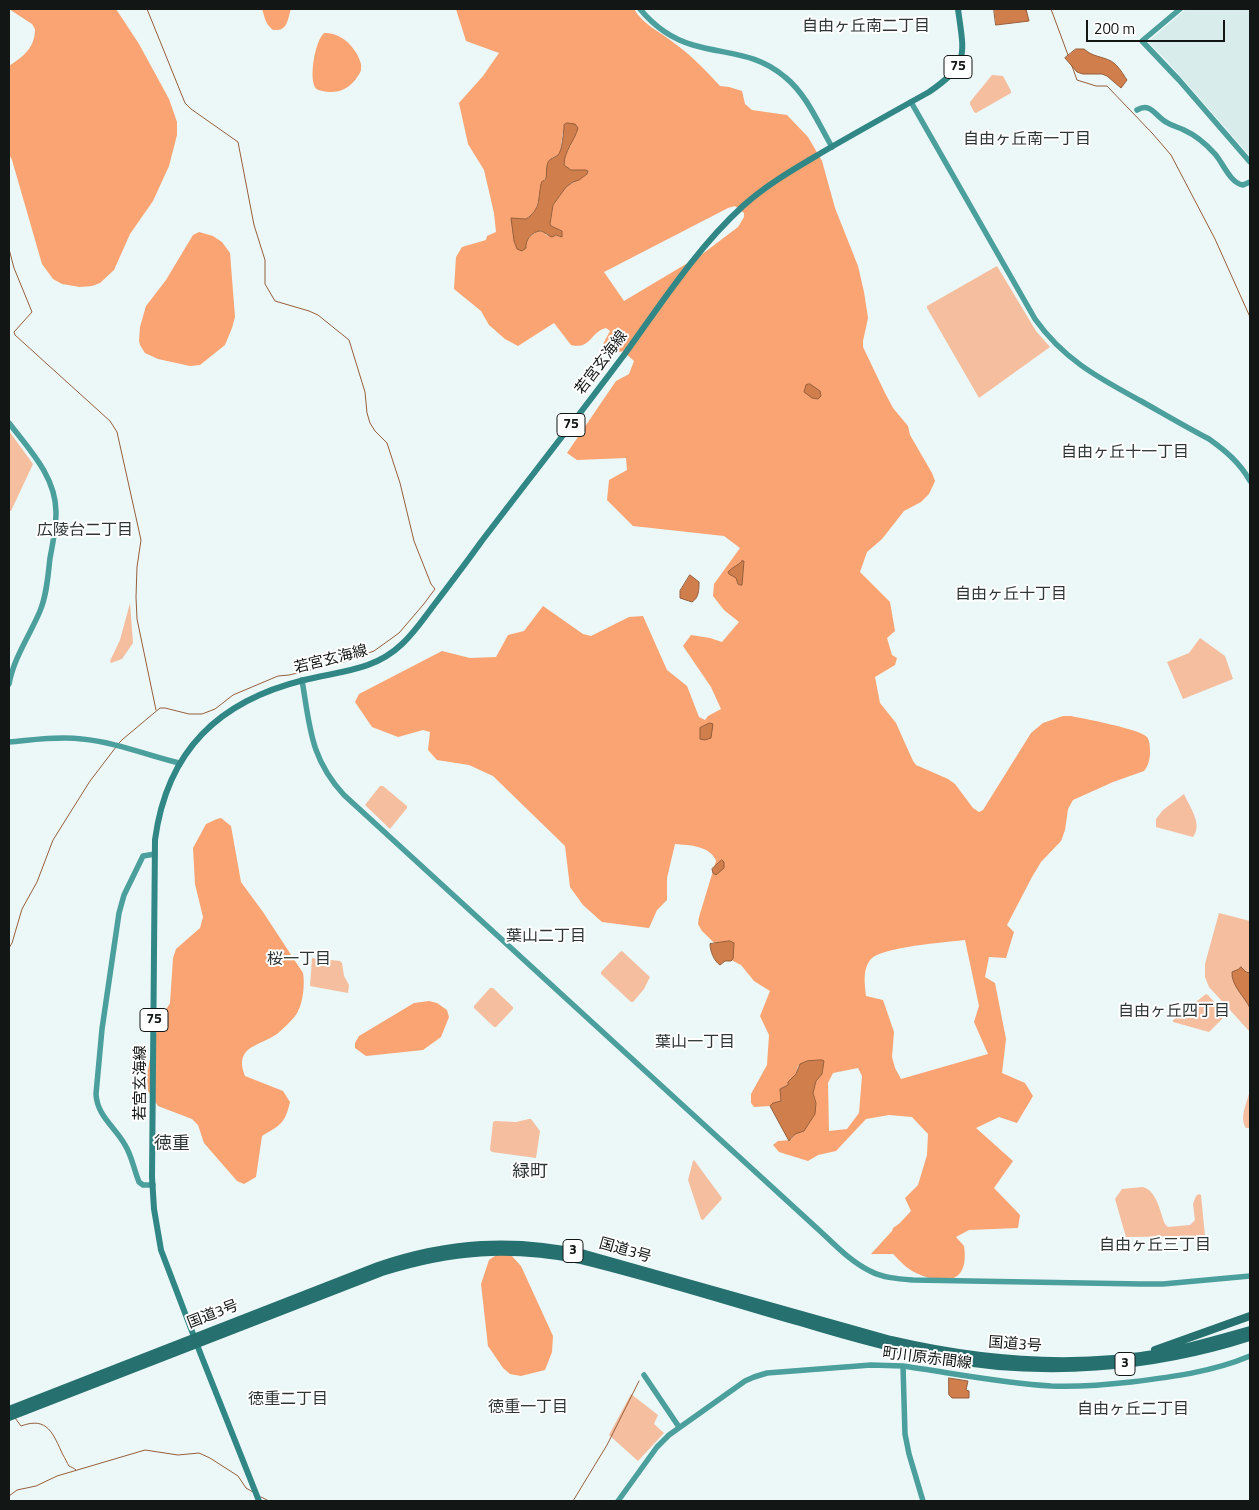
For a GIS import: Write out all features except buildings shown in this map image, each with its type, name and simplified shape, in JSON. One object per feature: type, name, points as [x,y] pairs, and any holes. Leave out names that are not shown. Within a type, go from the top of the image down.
[{"type":"highway","name":"国道3号","points":[[195,1341],[378,1266],[409,1256],[448,1248],[483,1244],[521,1244],[586,1254],[856,1331],[971,1356],[1024,1361],[1132,1357],[1187,1347],[1250,1330]]},
{"type":"highway","name":"国道3号","points":[[9,1410],[30,1405],[195,1341],[400,1266],[449,1255],[502,1251],[537,1253],[581,1260],[854,1338],[939,1358],[976,1363],[1024,1368],[1132,1364],[1189,1354],[1250,1337]]},
{"type":"highway","points":[[1132,1357],[1250,1316]]},
{"type":"highway","name":"国道3号","points":[[9,1417],[30,1405]]},
{"type":"main road","name":"若宮玄海線","points":[[259,1501],[161,1250],[155,1216],[153,1185],[154,854],[160,812],[166,792],[179,764],[200,735],[239,704],[268,691],[302,680],[345,672],[374,663],[390,654],[403,643],[591,399],[705,246],[738,211],[787,173],[929,92],[946,80],[957,67],[963,49],[958,9]]},
{"type":"street","points":[[640,9],[654,24],[678,39],[697,46],[747,56],[779,72],[803,97],[832,147]]},
{"type":"street","points":[[1180,9],[1142,41],[1180,80],[1250,162]]},
{"type":"street","points":[[911,102],[1035,319],[1049,337],[1086,370],[1222,448],[1235,459],[1250,481]]},
{"type":"street","points":[[1137,110],[1144,107],[1148,108],[1166,122],[1187,131],[1215,154],[1234,182],[1243,185],[1250,182]]},
{"type":"street","points":[[9,423],[38,461],[51,484],[56,511],[44,598],[34,624],[16,658],[9,684]]},
{"type":"street","points":[[302,680],[315,749],[328,776],[344,795],[846,1255],[861,1266],[878,1274],[913,1280],[1164,1284],[1250,1276]]},
{"type":"street","points":[[9,742],[81,738],[179,764]]},
{"type":"street","points":[[153,1185],[142,1185],[139,1182],[125,1144],[100,1112],[96,1102],[96,1094],[110,967],[120,908],[142,856],[154,854]]},
{"type":"street","name":"町川原赤間線","points":[[618,1501],[668,1435],[754,1376],[775,1372],[861,1366],[903,1366],[1028,1384],[1085,1386],[1183,1376],[1224,1366],[1250,1356]]},
{"type":"street","points":[[903,1366],[906,1439],[923,1501]]},
{"type":"street","points":[[644,1375],[679,1427]]},
{"type":"shaded area","points":[[9,9],[116,9],[139,44],[169,99],[177,122],[177,135],[169,166],[153,201],[130,234],[114,270],[100,283],[92,286],[80,287],[62,284],[53,279],[42,264],[9,154],[9,66],[19,59],[30,47],[33,42],[35,29],[32,24]]},
{"type":"shaded area","points":[[262,9],[291,9],[283,28],[277,30],[272,29],[268,25]]},
{"type":"shaded area","points":[[456,9],[634,9],[648,25],[689,55],[720,86],[742,91],[745,104],[752,110],[787,115],[808,137],[822,161],[835,208],[858,266],[868,318],[863,347],[893,408],[908,426],[910,435],[935,481],[929,494],[921,502],[904,511],[882,539],[867,552],[860,572],[890,602],[895,631],[887,638],[892,655],[897,658],[895,665],[875,677],[880,703],[896,723],[916,765],[955,784],[973,808],[979,812],[983,810],[1031,733],[1043,723],[1063,716],[1071,716],[1134,731],[1147,737],[1149,740],[1150,758],[1144,771],[1113,782],[1073,800],[1068,809],[1065,830],[1061,841],[1041,862],[1007,925],[1014,932],[1006,958],[989,957],[985,977],[995,983],[1006,1039],[1002,1073],[1025,1083],[1033,1096],[1017,1123],[999,1117],[976,1128],[1013,1161],[994,1188],[1020,1215],[1018,1228],[969,1230],[956,1237],[964,1246],[965,1259],[963,1268],[952,1279],[944,1280],[924,1277],[908,1268],[893,1254],[871,1254],[893,1228],[911,1211],[905,1198],[918,1185],[927,1155],[928,1134],[912,1117],[889,1115],[866,1119],[836,1151],[818,1155],[808,1161],[779,1152],[773,1145],[778,1141],[791,1140],[795,1134],[804,1131],[813,1117],[816,1103],[813,1093],[816,1081],[823,1072],[823,1061],[807,1061],[798,1066],[796,1074],[788,1082],[788,1085],[780,1089],[781,1101],[770,1106],[754,1107],[751,1103],[751,1094],[767,1065],[769,1035],[760,1016],[770,991],[754,981],[741,965],[733,961],[702,931],[698,924],[716,861],[709,852],[699,847],[675,844],[667,878],[667,900],[657,910],[649,928],[602,922],[583,905],[570,887],[565,846],[493,776],[469,765],[437,760],[428,750],[430,732],[423,730],[398,737],[372,727],[355,702],[359,694],[442,651],[470,658],[496,657],[508,635],[524,631],[543,606],[583,634],[591,636],[629,617],[643,616],[667,670],[687,686],[699,717],[705,720],[708,716],[721,709],[711,687],[683,646],[691,635],[722,642],[739,622],[724,610],[713,596],[714,584],[740,548],[724,536],[633,526],[607,500],[609,480],[627,470],[626,458],[577,460],[567,453],[616,381],[629,374],[634,361],[623,351],[609,355],[602,346],[610,331],[606,328],[583,345],[571,345],[554,323],[518,346],[505,339],[489,325],[481,311],[454,289],[456,257],[462,247],[486,240],[487,236],[496,232],[494,213],[484,170],[468,144],[459,103],[483,76],[499,53],[466,41]],"holes":[[[564,125],[571,145],[564,159],[564,165],[571,170],[586,170],[588,171],[587,174],[566,187],[553,205],[550,224],[562,231],[562,236],[549,236],[540,231],[529,237],[525,245],[517,218],[526,219],[535,211],[541,185],[546,177],[547,166],[552,158],[559,155]],[[735,206],[744,213],[744,217],[738,227],[701,255],[624,301],[604,272]],[[965,940],[979,1006],[974,1022],[988,1054],[901,1079],[892,1057],[894,1032],[883,1000],[866,996],[866,967],[871,959],[877,955],[915,946]],[[858,1068],[862,1076],[859,1113],[847,1129],[829,1131],[828,1083],[833,1073]]]},
{"type":"shaded area","points":[[994,9],[1026,9],[1029,21],[996,25]]},
{"type":"shaded area","points":[[1186,9],[1248,9],[1250,12],[1250,156],[1150,44],[1149,41]]},
{"type":"shaded area","points":[[324,33],[334,34],[347,42],[357,54],[361,63],[361,70],[356,79],[349,86],[337,91],[321,91],[314,85],[314,58],[318,43]]},
{"type":"shaded area","points":[[1076,49],[1084,49],[1087,52],[1111,61],[1127,80],[1121,88],[1102,74],[1083,74],[1077,72],[1065,58]]},
{"type":"shaded area","points":[[992,75],[1003,76],[1011,93],[976,113],[970,102]]},
{"type":"shaded area","points":[[567,123],[575,124],[578,128],[564,160],[564,165],[571,170],[586,170],[588,171],[587,174],[566,187],[553,205],[550,224],[562,231],[562,237],[556,235],[552,237],[538,231],[530,237],[526,248],[522,251],[517,249],[514,241],[511,218],[526,219],[537,207],[541,184],[546,178],[548,163],[561,150],[564,125]]},
{"type":"shaded area","points":[[199,232],[213,236],[222,242],[230,253],[235,317],[225,345],[200,365],[190,366],[158,359],[145,353],[139,341],[140,327],[146,306],[166,280],[193,235]]},
{"type":"shaded area","points":[[997,266],[1036,331],[1050,347],[979,398],[927,306]]},
{"type":"shaded area","points":[[810,384],[820,391],[821,396],[818,399],[812,398],[804,392],[806,385]]},
{"type":"shaded area","points":[[9,431],[33,464],[11,511],[9,511]]},
{"type":"shaded area","points":[[744,561],[742,585],[740,585],[736,578],[728,572]]},
{"type":"shaded area","points":[[690,575],[699,582],[697,596],[692,602],[680,598],[680,591]]},
{"type":"shaded area","points":[[130,603],[133,643],[122,659],[111,663],[110,661],[120,640]]},
{"type":"shaded area","points":[[1200,638],[1225,656],[1233,679],[1183,699],[1167,662],[1189,653]]},
{"type":"shaded area","points":[[710,723],[713,724],[711,738],[700,739],[700,728]]},
{"type":"shaded area","points":[[380,786],[383,786],[407,806],[390,829],[365,805]]},
{"type":"shaded area","points":[[1184,794],[1196,821],[1197,827],[1193,837],[1156,827],[1156,819],[1163,810]]},
{"type":"shaded area","points":[[221,818],[231,826],[241,882],[263,912],[304,977],[301,1003],[295,1017],[277,1034],[250,1048],[243,1058],[242,1066],[245,1076],[283,1091],[290,1102],[284,1120],[262,1136],[256,1177],[244,1184],[237,1181],[204,1143],[198,1125],[192,1119],[158,1106],[148,1091],[147,1075],[153,1043],[161,1018],[170,1003],[173,958],[176,949],[200,928],[203,917],[195,884],[193,848],[206,824]]},
{"type":"shaded area","points":[[722,860],[724,868],[716,875],[712,869]]},
{"type":"shaded area","points":[[1219,913],[1250,921],[1250,1032],[1209,987],[1205,977],[1205,964]]},
{"type":"shaded area","points":[[730,941],[734,943],[733,959],[725,961],[720,965],[713,956],[710,944]]},
{"type":"shaded area","points":[[622,951],[650,977],[644,989],[633,1002],[601,974]]},
{"type":"shaded area","points":[[312,958],[340,961],[344,976],[349,985],[348,993],[310,986]]},
{"type":"shaded area","points":[[1241,967],[1250,973],[1250,1008],[1232,977],[1232,972]]},
{"type":"shaded area","points":[[490,988],[493,988],[513,1007],[496,1027],[474,1008]]},
{"type":"shaded area","points":[[1206,994],[1226,1015],[1209,1032],[1173,1022],[1173,1020]]},
{"type":"shaded area","points":[[429,1001],[437,1003],[447,1010],[449,1017],[441,1037],[423,1050],[366,1056],[355,1048],[355,1043],[359,1036],[414,1003]]},
{"type":"shaded area","points":[[807,1061],[824,1061],[822,1074],[816,1081],[813,1093],[816,1103],[815,1114],[804,1131],[795,1134],[789,1141],[770,1106],[781,1101],[780,1089],[788,1085],[800,1064]]},
{"type":"shaded area","points":[[1250,1091],[1250,1128],[1246,1128],[1243,1115]]},
{"type":"shaded area","points":[[529,1119],[540,1131],[536,1158],[492,1152],[490,1150],[493,1122],[516,1122]]},
{"type":"shaded area","points":[[694,1160],[722,1198],[703,1220],[701,1219],[688,1180]]},
{"type":"shaded area","points":[[1143,1187],[1148,1189],[1155,1197],[1165,1224],[1168,1227],[1190,1225],[1195,1220],[1193,1204],[1196,1196],[1201,1195],[1205,1236],[1126,1237],[1115,1199],[1122,1189]]},
{"type":"shaded area","points":[[499,1253],[511,1255],[521,1266],[553,1336],[552,1352],[545,1370],[521,1376],[510,1374],[503,1368],[488,1346],[481,1284],[489,1260]]},
{"type":"shaded area","points":[[949,1378],[968,1381],[966,1390],[969,1391],[969,1398],[952,1398],[949,1395]]},
{"type":"shaded area","points":[[631,1394],[658,1415],[654,1424],[664,1433],[638,1461],[609,1435]]},
{"type":"waterway","points":[[118,744],[160,708],[189,714],[202,714],[215,709],[233,695],[278,676],[341,663],[374,651],[399,633],[435,589],[431,584],[414,541],[400,483],[387,443],[370,423],[365,392],[349,340],[318,315],[275,301],[265,284],[265,260],[254,225],[238,142],[185,103],[147,9]]},
{"type":"waterway","points":[[1051,9],[1068,55]]},
{"type":"waterway","points":[[1072,66],[1077,80],[1096,86],[1107,86],[1171,155],[1215,239],[1250,317]]},
{"type":"waterway","points":[[9,249],[14,268],[32,312],[14,332],[15,335],[110,421],[117,432],[141,540],[137,567],[137,619],[156,710]]},
{"type":"waterway","points":[[9,948],[22,909],[37,882],[53,840],[90,781],[116,747]]},
{"type":"waterway","points":[[573,1501],[607,1445],[639,1381]]},
{"type":"waterway","points":[[15,1418],[21,1426],[38,1423],[44,1425],[56,1440],[69,1466],[76,1470]]},
{"type":"waterway","points":[[9,1496],[17,1490],[36,1486],[57,1476],[145,1450],[178,1455],[199,1453],[238,1476],[246,1488],[253,1492]]},
{"type":"waterway","points":[[261,1497],[269,1501]]},
{"type":"district","name":"自由ヶ丘南二丁目","points":[[866,27]]},
{"type":"district","name":"自由ヶ丘南一丁目","points":[[1027,140]]},
{"type":"district","name":"自由ヶ丘十一丁目","points":[[1125,453]]},
{"type":"district","name":"広陵台二丁目","points":[[85,531]]},
{"type":"district","name":"自由ヶ丘十丁目","points":[[1011,595]]},
{"type":"district","name":"葉山二丁目","points":[[546,937]]},
{"type":"district","name":"桜一丁目","points":[[299,960]]},
{"type":"district","name":"自由ヶ丘四丁目","points":[[1174,1012]]},
{"type":"district","name":"葉山一丁目","points":[[695,1043]]},
{"type":"district","name":"徳重","points":[[172,1145]]},
{"type":"district","name":"緑町","points":[[530,1173]]},
{"type":"district","name":"自由ヶ丘三丁目","points":[[1155,1246]]},
{"type":"district","name":"徳重二丁目","points":[[288,1400]]},
{"type":"district","name":"徳重一丁目","points":[[528,1408]]},
{"type":"district","name":"自由ヶ丘二丁目","points":[[1133,1410]]}]
